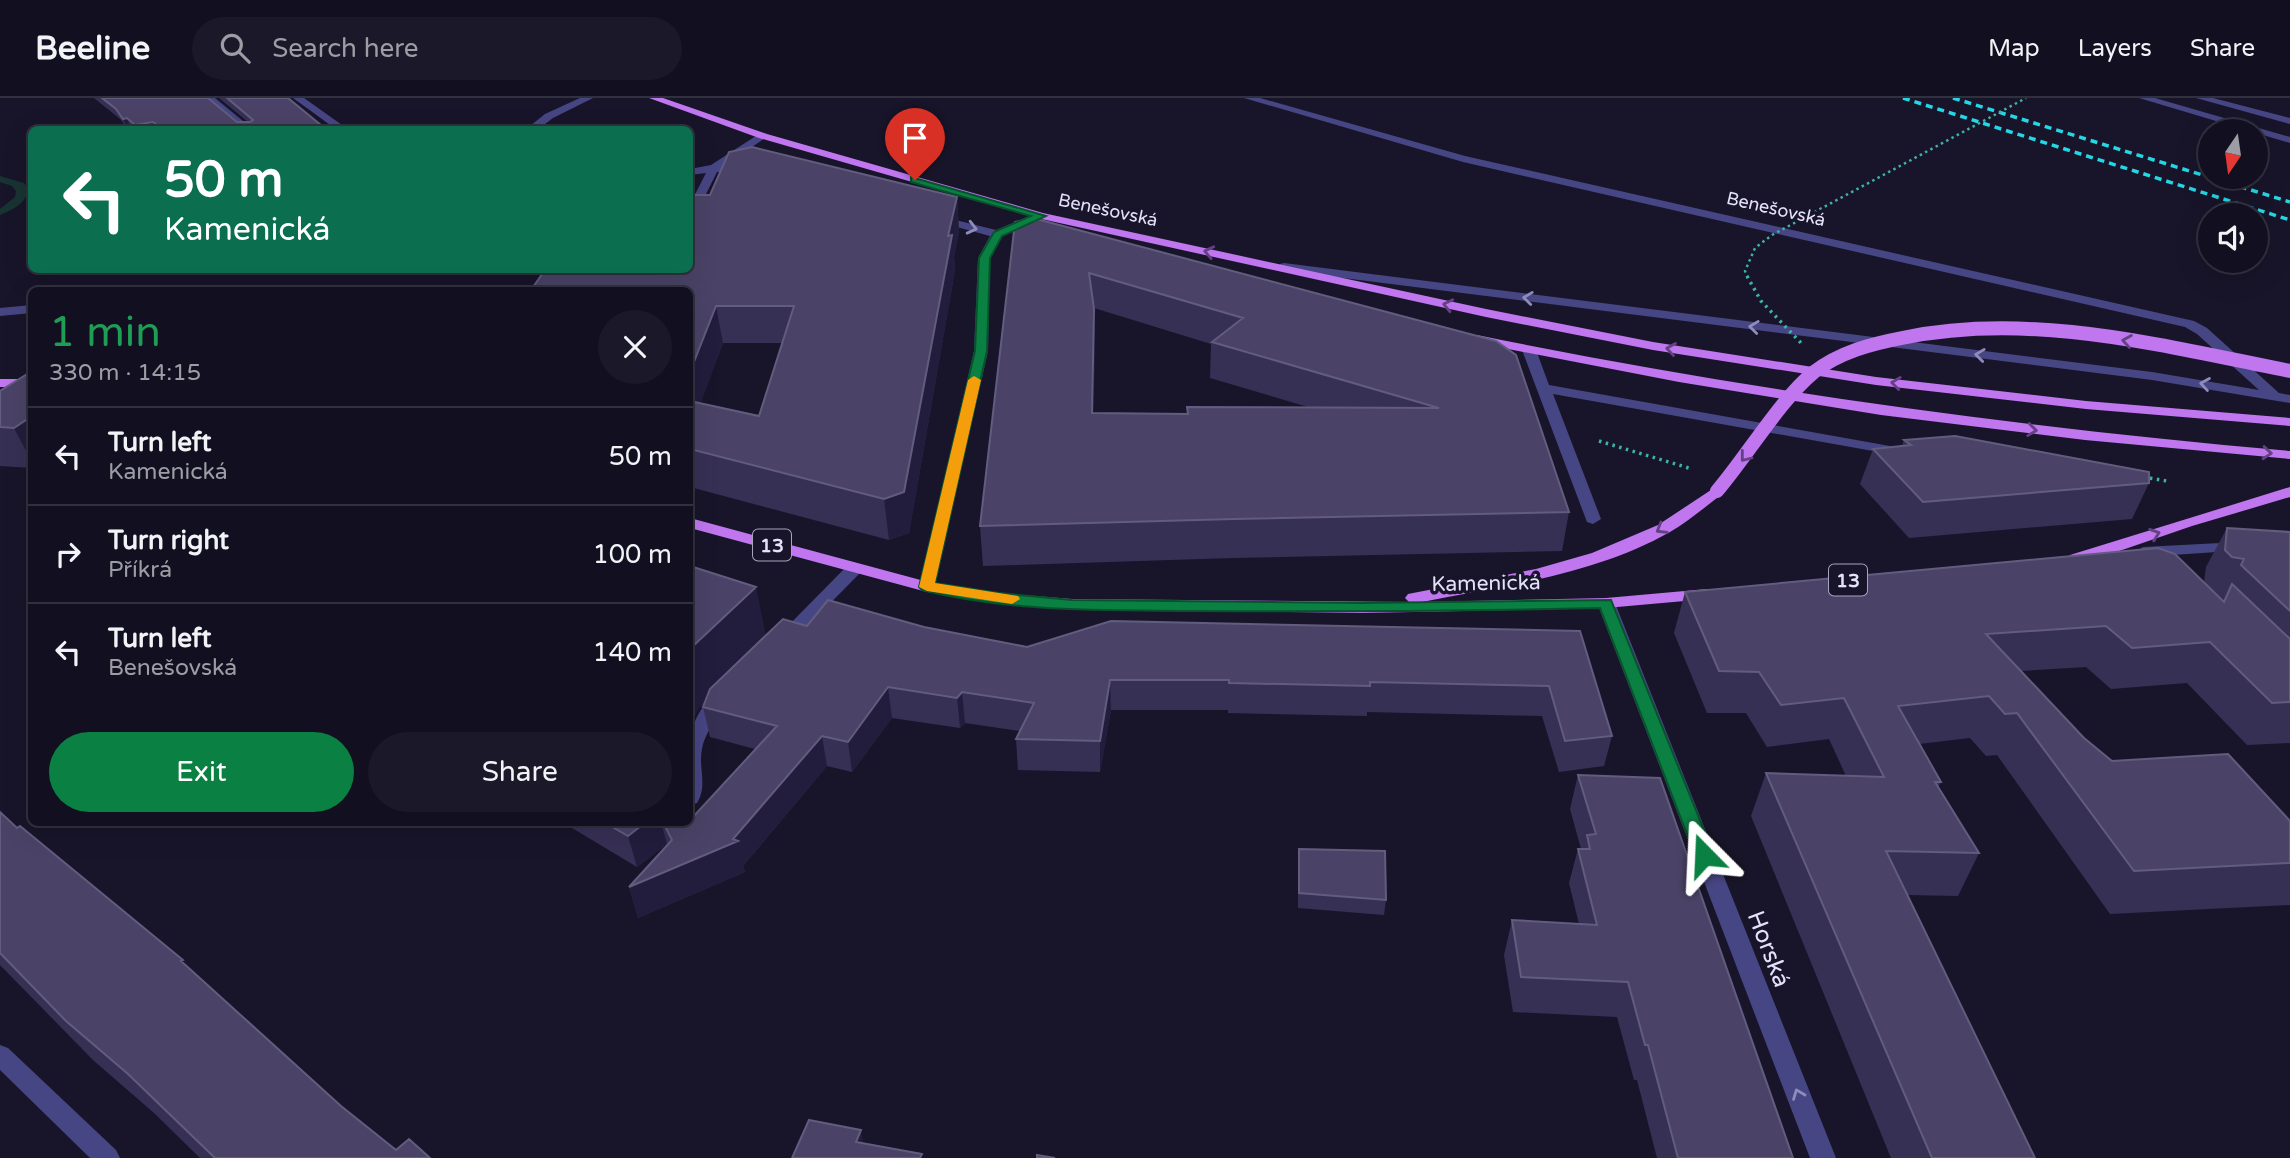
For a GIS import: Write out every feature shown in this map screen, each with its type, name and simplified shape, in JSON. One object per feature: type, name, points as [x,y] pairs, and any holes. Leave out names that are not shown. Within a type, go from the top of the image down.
[{"type":"main road","name":"Benešovská","points":[[654,98],[763,136],[1041,216],[1486,313],[1653,346],[1876,381],[2086,405],[2290,422]]},
{"type":"main road","points":[[1041,216],[1224,270]]},
{"type":"main road","name":"13","points":[[1362,608],[1524,578],[1594,557],[1656,533],[1717,491],[1807,379],[1823,366],[1858,349],[1901,337],[1960,329],[2039,330],[2137,342],[2290,371]]},
{"type":"main road","points":[[1458,334],[1744,391],[1909,415],[2102,439],[2290,455]]},
{"type":"main road","points":[[0,383],[28,383]]},
{"type":"main road","points":[[2063,559],[2090,556],[2283,493]]},
{"type":"main road","name":"Kamenická","points":[[693,524],[927,587],[999,598],[1072,604],[1362,608],[1606,603],[1731,592]]},
{"type":"street","points":[[209,98],[244,126]]},
{"type":"street","points":[[298,98],[338,126]]},
{"type":"street","points":[[535,126],[549,116],[588,98]]},
{"type":"street","name":"Benešovská","points":[[1249,98],[1463,159],[2189,324],[2202,331],[2273,395]]},
{"type":"street","points":[[2144,98],[2290,140]]},
{"type":"street","points":[[2201,98],[2290,121]]},
{"type":"street","points":[[693,208],[714,168],[763,136]]},
{"type":"street","points":[[693,172],[714,168],[762,174]]},
{"type":"street","points":[[919,214],[997,234],[1041,216]]},
{"type":"street","points":[[927,587],[981,351],[984,258],[997,234]]},
{"type":"street","name":"Benešovská","points":[[1276,266],[2152,376],[2290,398]]},
{"type":"street","points":[[0,312],[28,309]]},
{"type":"street","points":[[1529,350],[1593,519]]},
{"type":"street","points":[[1543,388],[1922,456]]},
{"type":"street","points":[[2090,556],[2262,545]]},
{"type":"street","points":[[2151,552],[2171,572]]},
{"type":"street","points":[[773,651],[855,568]]},
{"type":"street","name":"Horská","points":[[1606,603],[1823,1158]]},
{"type":"street","points":[[693,751],[698,732],[708,714],[737,685]]},
{"type":"street","points":[[0,1055],[107,1158]]},
{"type":"path","points":[[1809,351],[1770,313],[1749,285],[1745,271],[1755,248],[1772,235],[1865,183],[2026,98]]},
{"type":"path","points":[[1640,452],[1692,470]]},
{"type":"path","points":[[1687,475],[1700,461]]},
{"type":"green space","points":[[0,176],[24,183],[28,188],[22,202],[0,215],[0,209],[15,197],[16,191],[12,186],[0,182]]},
{"type":"building","points":[[102,98],[208,98],[237,122],[250,122],[253,120],[227,98],[288,98],[322,126],[158,126],[153,122],[135,125],[127,118],[123,119],[116,109]]},
{"type":"building","points":[[752,147],[957,197],[904,492],[884,499],[693,450],[693,402],[759,416],[794,306],[716,306],[693,364],[693,287],[533,287],[543,273],[693,273],[693,195],[710,195],[729,152]]},
{"type":"building","points":[[1033,218],[1496,341],[1516,355],[1569,512],[980,526],[1015,222]],"holes":[[[1089,273],[1243,318],[1212,342],[1439,408],[1187,407],[1188,414],[1092,413],[1094,309]]]},
{"type":"building","points":[[28,374],[28,419],[14,428],[0,427],[0,391]]},
{"type":"building","points":[[1955,436],[2149,472],[2149,483],[1923,502],[1873,449],[1911,445],[1904,440]]},
{"type":"building","points":[[2227,528],[2290,532],[2290,611],[2241,565],[2244,559],[2232,557],[2225,550]]},
{"type":"building","points":[[2158,548],[2175,554],[2224,602],[2232,584],[2290,639],[2290,702],[2272,703],[2210,642],[2132,648],[2106,626],[1986,634],[2084,738],[2112,761],[2228,754],[2290,821],[2290,863],[2134,871],[2017,713],[2005,714],[1989,696],[1898,706],[1941,782],[1935,782],[1979,853],[1886,851],[2035,1158],[1932,1158],[1766,773],[1884,777],[1844,698],[1781,705],[1759,672],[1719,671],[1685,592]]},
{"type":"building","points":[[693,567],[756,587],[693,646]]},
{"type":"building","points":[[828,600],[924,627],[1027,647],[1111,621],[1580,631],[1612,736],[1565,741],[1549,686],[1370,682],[1370,686],[1229,683],[1229,680],[1110,680],[1100,741],[1016,739],[1034,703],[962,692],[957,698],[888,687],[848,742],[822,736],[733,839],[738,841],[629,887],[672,840],[665,826],[693,826],[693,817],[777,726],[703,707],[710,689],[783,619],[807,626]]},
{"type":"building","points":[[1578,775],[1660,778],[1793,1158],[1678,1158],[1628,982],[1521,977],[1512,920],[1597,925],[1578,849],[1590,849],[1587,835],[1596,834]]},
{"type":"building","points":[[0,812],[183,960],[181,961],[341,1106],[396,1150],[409,1139],[430,1158],[215,1158],[128,1074],[66,1021],[0,953]]},
{"type":"building","points":[[611,826],[641,826],[628,836]]},
{"type":"building","points":[[1299,849],[1385,851],[1386,900],[1299,893]]},
{"type":"building","points":[[809,1120],[861,1130],[856,1142],[922,1154],[920,1158],[792,1158]]},
{"type":"railway","points":[[1903,98],[2290,220]]},
{"type":"railway","points":[[1953,98],[2290,202]]},
{"type":"slow traffic","points":[[974,380],[927,587],[1012,599]]},
{"type":"route","points":[[915,180],[1041,216],[997,234],[984,258],[981,351],[927,587],[999,598],[1072,604],[1362,608],[1606,603],[1704,855]]}]
